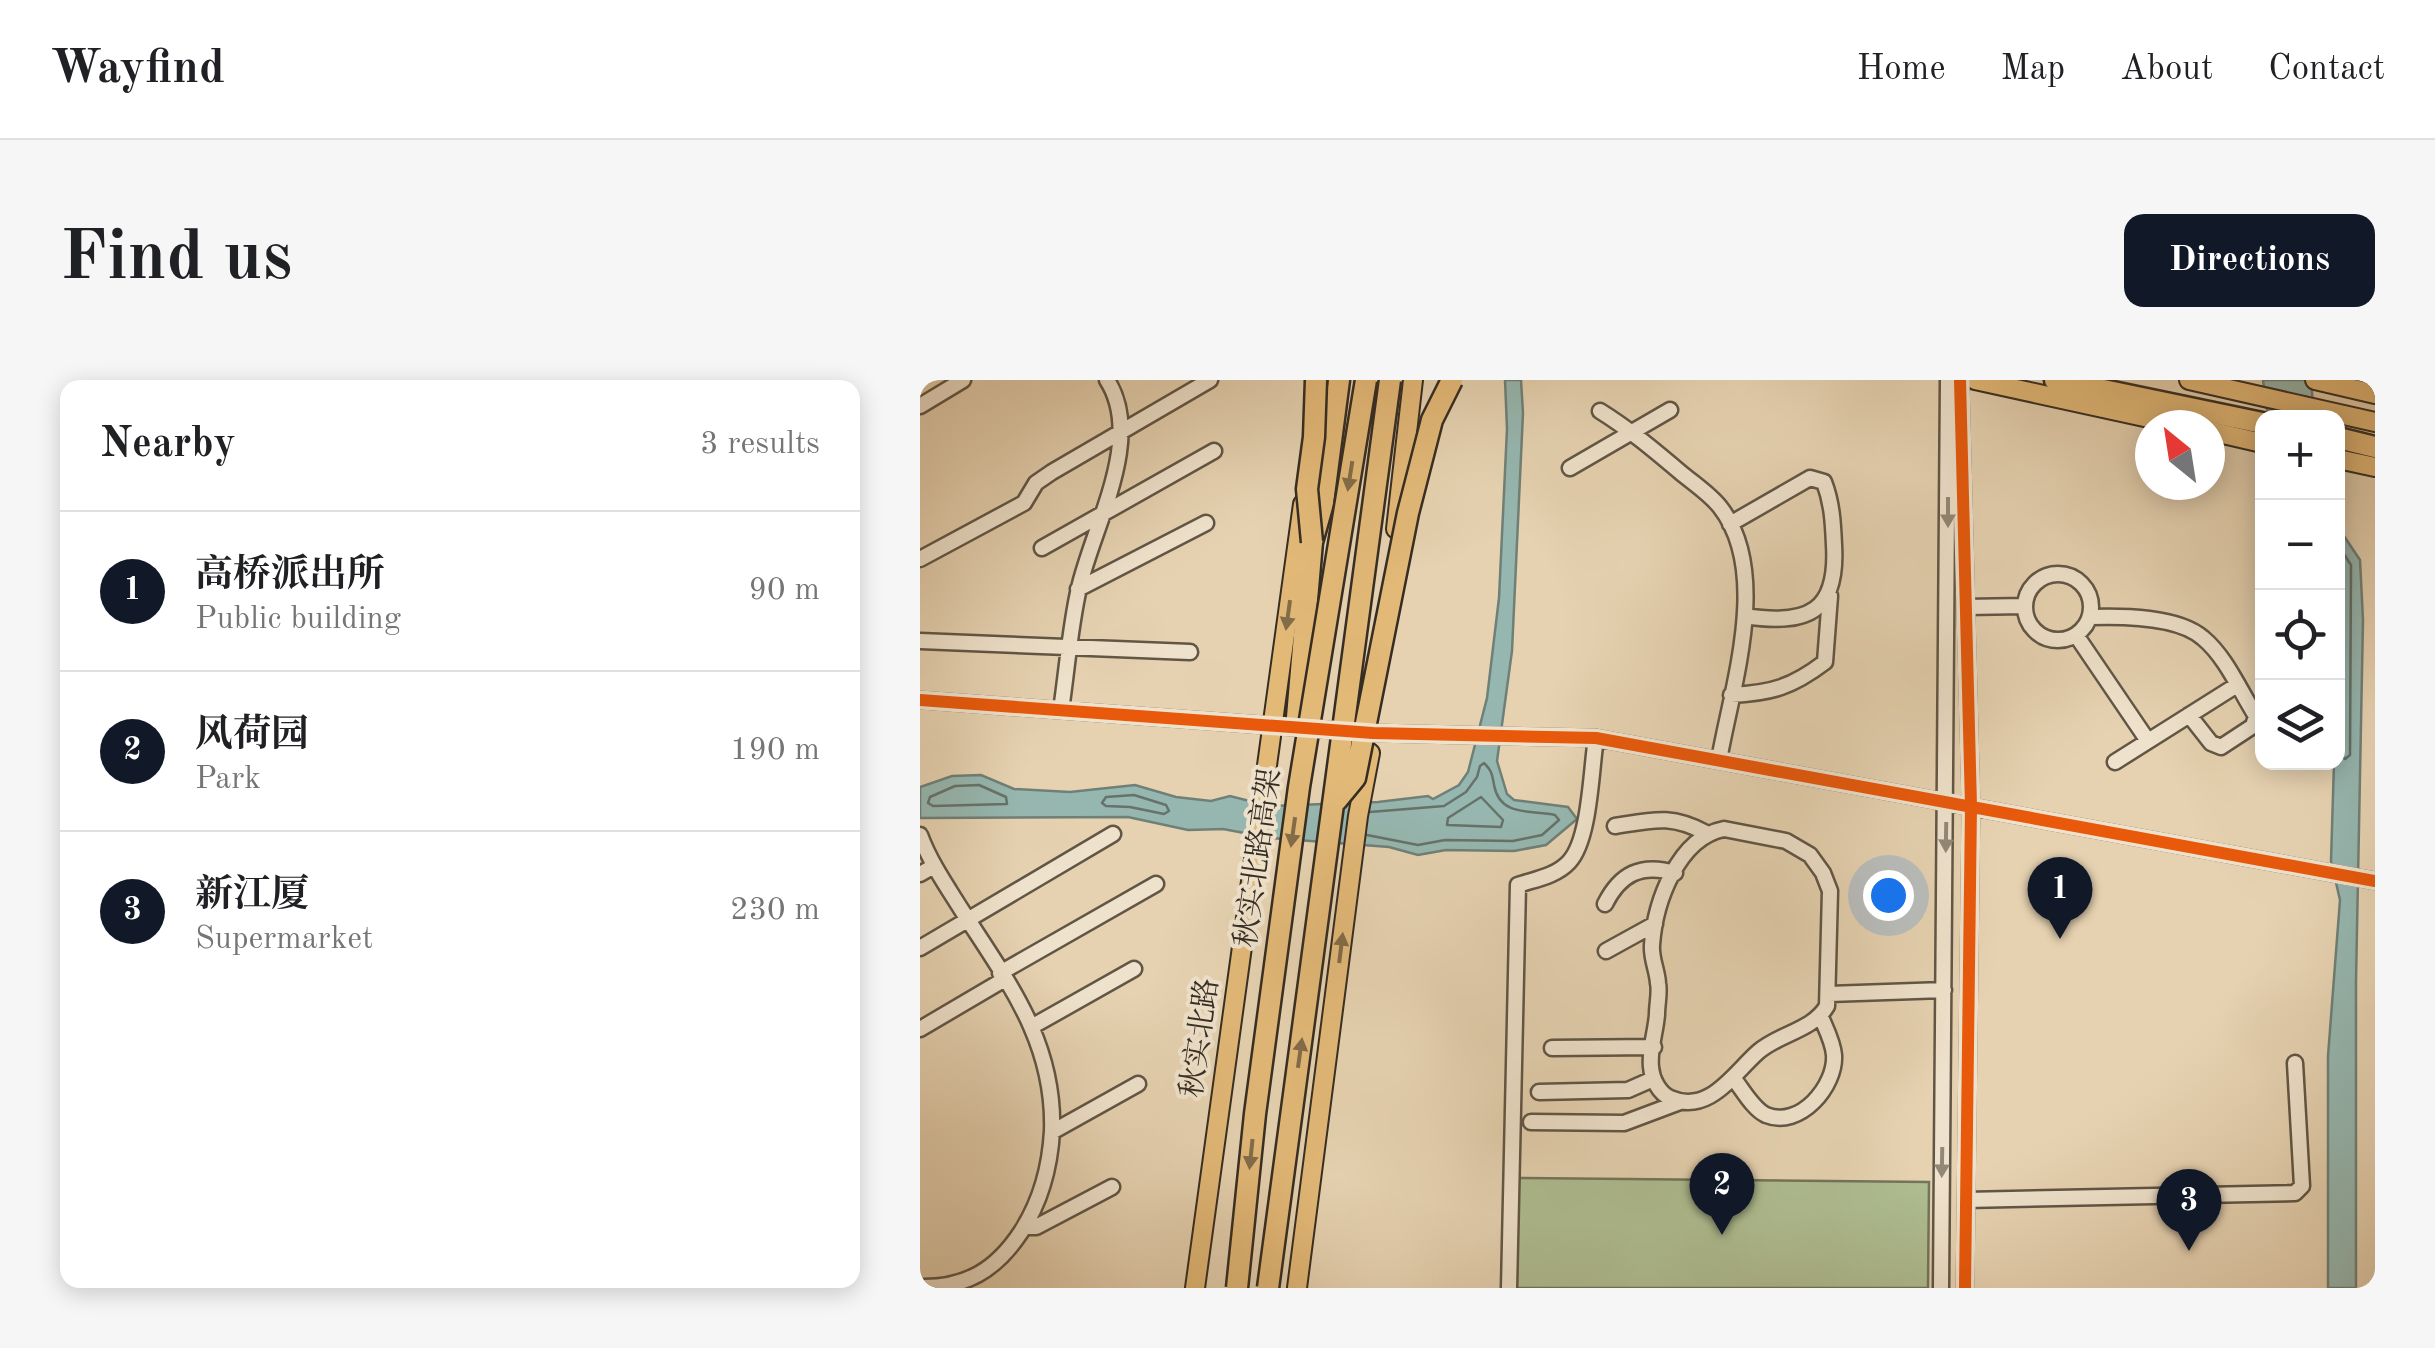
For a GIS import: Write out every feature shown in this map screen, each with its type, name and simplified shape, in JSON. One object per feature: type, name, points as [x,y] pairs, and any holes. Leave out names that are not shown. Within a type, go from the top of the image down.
[{"type":"highway","points":[[1312,542],[1307,489],[1318,380]]},
{"type":"highway","points":[[1298,787],[1291,762],[1312,542],[1326,486],[1339,380]]},
{"type":"highway","name":"秋实北路高架","points":[[1237,1288],[1254,1114],[1298,787],[1366,380]]},
{"type":"highway","points":[[1268,1288],[1390,380]]},
{"type":"highway","points":[[1334,802],[1354,778],[1408,513],[1432,420],[1452,380]]},
{"type":"highway","points":[[2055,380],[2255,435]]},
{"type":"highway","points":[[2345,440],[2375,446]]},
{"type":"main road","name":"秋实北路","points":[[1195,1288],[1318,380]]},
{"type":"main road","points":[[1297,1288],[1358,816],[1373,733],[1413,380]]},
{"type":"main road","points":[[1974,380],[2135,415]]},
{"type":"main road","points":[[2189,380],[2375,422]]},
{"type":"main road","points":[[2320,381],[2375,394]]},
{"type":"main road","points":[[2225,433],[2255,436]]},
{"type":"main road","points":[[2345,461],[2375,467]]},
{"type":"street","points":[[920,406],[963,380]]},
{"type":"street","points":[[1061,710],[1078,590],[1118,458],[1122,430],[1114,391],[1107,380]]},
{"type":"street","points":[[920,559],[1024,503],[1036,483],[1210,380]]},
{"type":"street","points":[[1941,1288],[1948,380]]},
{"type":"street","points":[[1960,380],[1971,806],[1965,1288]]},
{"type":"street","points":[[1570,468],[1670,410]]},
{"type":"street","points":[[1600,412],[1632,431],[1719,506],[1737,536],[1746,570],[1745,616],[1719,760]]},
{"type":"street","points":[[1042,548],[1214,450]]},
{"type":"street","points":[[1730,524],[1810,478],[1819,479],[1832,503],[1836,571],[1825,662],[1791,686],[1731,695]]},
{"type":"street","points":[[1078,590],[1206,524]]},
{"type":"street","points":[[2064,574],[2078,581],[2088,594],[2090,617],[2076,636],[2053,640],[2038,634],[2028,622],[2024,606],[2034,584],[2048,576],[2064,574]]},
{"type":"street","points":[[1745,616],[1765,619],[1803,614],[1830,596]]},
{"type":"street","points":[[1966,607],[2024,606]]},
{"type":"street","points":[[2090,617],[2132,616],[2200,635],[2215,651],[2256,716],[2253,726],[2221,747],[2211,743],[2189,716]]},
{"type":"street","points":[[2076,636],[2148,741]]},
{"type":"street","points":[[920,641],[1190,652]]},
{"type":"street","points":[[2115,762],[2237,686]]},
{"type":"street","points":[[920,700],[1373,733],[1596,738],[2375,881]]},
{"type":"street","points":[[1509,1288],[1518,885],[1551,875],[1567,865],[1580,848],[1596,738]]},
{"type":"street","points":[[1615,826],[1666,818],[1684,821],[1706,833]]},
{"type":"street","points":[[1530,1122],[1624,1123],[1680,1102],[1695,1102],[1734,1079],[1760,1050],[1820,1017],[1828,1006],[1829,994],[1830,891],[1810,855],[1786,841],[1724,829],[1706,833],[1692,844],[1674,873],[1655,924],[1652,966],[1658,983],[1650,1064],[1653,1079],[1663,1095],[1680,1102]]},
{"type":"street","points":[[920,948],[1114,834]]},
{"type":"street","points":[[920,835],[927,870],[968,920],[1033,1026],[1053,1101],[1050,1161],[1034,1214],[1013,1244],[980,1276],[959,1286],[920,1287]]},
{"type":"street","points":[[1605,904],[1614,886],[1638,870],[1658,868],[1674,873]]},
{"type":"street","points":[[920,1028],[1156,884]]},
{"type":"street","points":[[1606,952],[1655,924]]},
{"type":"street","points":[[1033,1026],[1134,969]]},
{"type":"street","points":[[1829,994],[1944,990]]},
{"type":"street","points":[[1734,1079],[1760,1112],[1771,1117],[1798,1114],[1823,1093],[1833,1071],[1834,1052],[1820,1017]]},
{"type":"street","points":[[1552,1048],[1654,1047]]},
{"type":"street","points":[[1966,1200],[2295,1193],[2302,1186],[2295,1063]]},
{"type":"street","points":[[1539,1092],[1628,1090],[1653,1079]]},
{"type":"street","points":[[1052,1132],[1138,1084]]},
{"type":"street","points":[[1024,1227],[1036,1227],[1112,1187]]},
{"type":"green space","points":[[1515,1178],[1929,1182],[1928,1288],[1515,1288]]},
{"type":"water","points":[[1505,380],[1521,380],[1523,413],[1512,651],[1497,761],[1507,794],[1514,800],[1568,807],[1577,819],[1546,845],[1514,851],[1446,850],[1418,855],[1389,847],[1271,838],[1223,829],[1188,830],[1128,817],[920,818],[920,787],[952,776],[981,775],[1014,789],[1070,792],[1135,785],[1176,797],[1211,801],[1230,796],[1269,806],[1428,796],[1433,799],[1459,785],[1468,772],[1487,698],[1499,598],[1507,429]]},
{"type":"water","points":[[2263,380],[2311,380],[2313,410],[2267,410]]},
{"type":"water","points":[[2345,538],[2360,560],[2363,620],[2356,982],[2356,1288],[2328,1288],[2328,1056],[2340,900],[2331,861],[2334,770],[2345,770]]},
{"type":"cycle path","points":[[1960,380],[1971,806],[1965,1288]]},
{"type":"cycle path","points":[[920,700],[1373,733],[1596,738],[2375,881]]},
{"type":"place","name":"高桥派出所","points":[[2060,939]]},
{"type":"place","name":"风荷园","points":[[1722,1235]]},
{"type":"place","name":"新江厦","points":[[2189,1251]]}]
